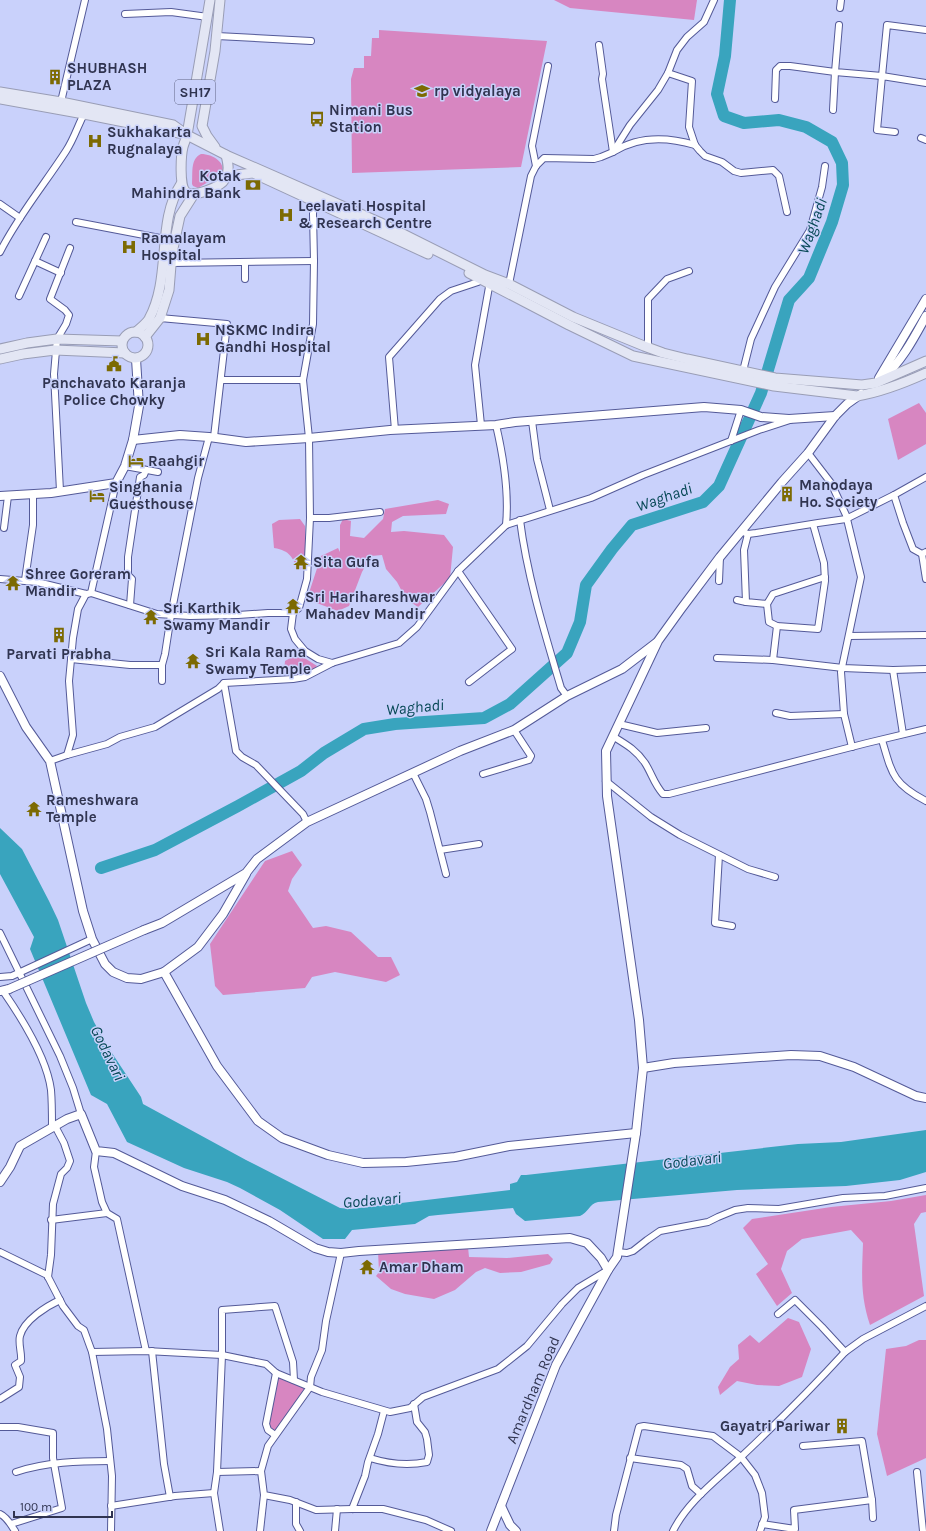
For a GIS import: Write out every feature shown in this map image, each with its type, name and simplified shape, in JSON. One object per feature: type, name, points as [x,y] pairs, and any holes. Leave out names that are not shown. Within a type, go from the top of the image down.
[{"type":"main road","name":"SH17","points":[[181,184],[182,148],[187,135],[210,0]]},
{"type":"main road","points":[[216,149],[202,126],[215,51],[220,0]]},
{"type":"main road","points":[[0,92],[60,106],[173,125],[187,135],[226,155],[351,209],[633,356],[746,374]]},
{"type":"main road","points":[[0,99],[60,106]]},
{"type":"main road","points":[[136,332],[145,337],[148,343],[146,352],[140,358],[136,359],[127,356],[122,349],[122,341],[128,334],[136,332],[148,320],[159,294],[163,274],[165,239],[175,192],[181,184],[185,192],[188,194],[194,194],[211,189],[224,182],[227,176],[228,165],[226,155]]},
{"type":"main road","points":[[227,176],[253,173],[487,279],[509,284],[573,317],[648,348],[775,382],[857,396],[870,394],[903,384],[926,374]]},
{"type":"main road","points":[[145,337],[160,318],[169,290],[175,233],[180,216],[194,194]]},
{"type":"main road","points":[[0,349],[57,338],[122,341]]},
{"type":"main road","points":[[0,359],[23,354],[55,350],[125,353]]},
{"type":"main road","points":[[775,382],[855,384],[876,383],[926,361]]},
{"type":"street","points":[[60,106],[85,0]]},
{"type":"street","points":[[614,152],[630,125],[658,90],[668,73],[677,50],[687,37],[704,22],[714,0]]},
{"type":"street","points":[[840,8],[841,0]]},
{"type":"street","points":[[125,14],[171,12],[208,17]]},
{"type":"street","points":[[833,110],[839,25]]},
{"type":"street","points":[[895,132],[877,130],[887,25],[926,30]]},
{"type":"street","points":[[217,36],[311,41]]},
{"type":"street","points":[[599,44],[603,74],[602,79],[614,152]]},
{"type":"street","points":[[536,166],[532,146],[548,66]]},
{"type":"street","points":[[775,99],[776,70],[780,66],[882,76],[926,83]]},
{"type":"street","points":[[668,73],[692,81],[689,121],[695,145],[705,156],[722,162],[734,171],[741,173],[773,170],[779,176],[787,212]]},
{"type":"street","points":[[0,252],[20,218],[68,150],[87,111]]},
{"type":"street","points":[[509,284],[531,176],[536,166],[544,158],[594,159],[614,152],[623,146],[649,140],[680,140],[695,145]]},
{"type":"street","points":[[746,374],[754,333],[776,287],[810,230],[822,187],[825,166]]},
{"type":"street","points":[[314,201],[313,324],[303,380],[309,438],[310,518],[307,579],[299,608],[293,614],[291,629],[295,639],[305,651],[318,659],[332,663]]},
{"type":"street","points":[[0,204],[20,218]]},
{"type":"street","points":[[76,222],[165,239]]},
{"type":"street","points":[[19,296],[46,237]]},
{"type":"street","points":[[60,492],[54,374],[55,350],[57,338],[66,324],[69,315],[65,310],[50,299],[70,248]]},
{"type":"street","points":[[35,261],[61,273]]},
{"type":"street","points":[[172,263],[314,261]]},
{"type":"street","points":[[245,262],[245,279]]},
{"type":"street","points":[[648,348],[648,299],[667,279],[689,271]]},
{"type":"street","points":[[395,430],[388,357],[440,299],[451,291],[487,279],[476,365],[481,425]]},
{"type":"street","points":[[876,383],[926,298]]},
{"type":"street","points":[[0,676],[26,728],[50,762],[77,886],[92,939],[105,964],[113,972],[127,978],[141,979],[164,972],[198,947],[223,914],[246,873],[257,859],[306,822],[460,751],[514,730],[567,696],[622,669],[658,641],[720,557],[744,533],[782,482],[808,453],[835,416],[857,396],[890,372],[926,316]]},
{"type":"street","points":[[160,318],[227,324],[221,380],[211,437],[198,478],[162,665],[162,681]]},
{"type":"street","points":[[67,755],[73,735],[70,697],[71,659],[78,609],[88,594],[116,483],[125,466],[133,440],[139,406],[136,359]]},
{"type":"street","points":[[221,380],[303,380]]},
{"type":"street","points":[[133,440],[180,435],[211,437],[246,442],[395,430],[496,425],[704,407],[741,410],[761,417],[795,419],[835,416]]},
{"type":"street","points":[[733,440],[741,410]]},
{"type":"street","points":[[50,762],[67,755],[107,744],[120,737],[155,727],[218,689],[224,683],[305,677],[332,663],[399,643],[417,627],[458,571],[506,525],[591,498],[643,475],[733,440],[795,419]]},
{"type":"street","points":[[532,421],[537,459],[550,510]]},
{"type":"street","points":[[496,425],[504,466],[507,512],[506,525]]},
{"type":"street","points":[[808,453],[831,483],[846,519],[861,577],[841,672],[844,714],[852,747]]},
{"type":"street","points":[[125,466],[158,472]]},
{"type":"street","points":[[130,605],[132,579],[128,575],[128,557],[140,477],[144,475],[146,470]]},
{"type":"street","points":[[744,533],[846,519],[926,477]]},
{"type":"street","points":[[4,528],[4,496],[60,492],[116,483]]},
{"type":"street","points":[[25,580],[33,525],[33,494]]},
{"type":"street","points":[[894,495],[913,549],[924,553],[926,579]]},
{"type":"street","points":[[310,518],[329,518],[380,512]]},
{"type":"street","points":[[520,520],[522,537],[542,621],[561,688],[567,696]]},
{"type":"street","points":[[813,524],[824,563],[825,577],[818,629],[777,626],[769,622],[766,604],[773,594],[825,577]]},
{"type":"street","points":[[744,533],[746,602]]},
{"type":"street","points":[[719,581],[720,557]]},
{"type":"street","points":[[458,571],[512,649],[469,682]]},
{"type":"street","points":[[0,579],[37,582],[130,605],[157,614],[190,616],[268,613],[293,614]]},
{"type":"street","points":[[738,600],[766,604]]},
{"type":"street","points":[[773,660],[777,626]]},
{"type":"street","points":[[849,636],[926,636]]},
{"type":"street","name":"Amardham Road","points":[[491,1531],[556,1365],[608,1270],[617,1257],[636,1133],[643,1068],[639,1020],[606,781],[606,751],[614,737],[658,641]]},
{"type":"street","points":[[717,658],[773,660],[843,668],[893,670],[926,669]]},
{"type":"street","points":[[71,659],[162,665]]},
{"type":"street","points":[[893,670],[903,734]]},
{"type":"street","points":[[224,683],[236,751],[242,757],[256,764],[288,800],[303,814],[306,822]]},
{"type":"street","points":[[776,713],[790,716],[844,714]]},
{"type":"street","points":[[619,724],[657,733],[706,728]]},
{"type":"street","points":[[614,737],[633,749],[646,764],[655,786],[663,794],[669,794],[926,729]]},
{"type":"street","points":[[483,774],[529,760],[531,756],[514,730]]},
{"type":"street","points":[[882,740],[888,762],[895,778],[904,789],[926,801]]},
{"type":"street","points":[[413,773],[426,799],[446,874]]},
{"type":"street","points":[[606,781],[651,817],[680,835],[748,869],[775,877]]},
{"type":"street","points":[[440,850],[479,844]]},
{"type":"street","points":[[719,855],[715,923],[732,926]]},
{"type":"street","points":[[48,1277],[51,1255],[51,1220],[53,1204],[61,1174],[70,1161],[64,1143],[54,1126],[51,1090],[46,1068],[24,1022],[4,990],[162,923],[246,873]]},
{"type":"street","points":[[0,933],[60,1056],[96,1151],[94,1167],[102,1202],[107,1213]]},
{"type":"street","points":[[0,977],[12,976],[92,939]]},
{"type":"street","points":[[164,972],[217,1066],[258,1121],[282,1138],[328,1155],[363,1163],[406,1162],[455,1157],[509,1146],[636,1133]]},
{"type":"street","points":[[643,1068],[674,1063],[791,1055],[820,1056],[854,1067],[916,1096],[926,1098]]},
{"type":"street","points":[[0,1182],[10,1167],[20,1146],[67,1119],[81,1114]]},
{"type":"street","points":[[92,1352],[149,1351],[222,1355],[266,1364],[276,1373],[322,1392],[390,1412],[410,1408],[423,1397],[498,1370],[527,1346],[562,1304],[578,1288],[608,1270],[601,1258],[587,1243],[570,1238],[359,1250],[341,1253],[328,1252],[315,1248],[269,1221],[225,1200],[182,1186],[114,1153],[96,1151]]},
{"type":"street","points":[[617,1252],[627,1253],[633,1251],[660,1231],[708,1222],[735,1210],[748,1208],[779,1209],[843,1198],[885,1196],[926,1188]]},
{"type":"street","points":[[51,1220],[107,1213],[117,1218],[149,1351],[170,1497]]},
{"type":"street","points":[[0,1252],[47,1274],[63,1306],[78,1326],[84,1330],[92,1352],[107,1429],[112,1476],[111,1531]]},
{"type":"street","points":[[260,1531],[264,1495],[261,1471],[268,1446],[310,1387],[311,1376],[322,1350],[326,1321],[341,1253]]},
{"type":"street","points":[[0,1399],[19,1387],[20,1378],[15,1365],[21,1361],[20,1335],[25,1326],[47,1306],[60,1300]]},
{"type":"street","points":[[778,1314],[795,1300],[845,1352]]},
{"type":"street","points":[[220,1531],[214,1493],[217,1472],[222,1355],[222,1310],[275,1306],[293,1362],[294,1380]]},
{"type":"street","points":[[673,1531],[680,1518],[701,1494],[741,1457],[845,1352],[863,1339],[915,1310],[926,1306]]},
{"type":"street","points":[[275,1435],[268,1430],[266,1424],[276,1373]]},
{"type":"street","points":[[370,1458],[386,1463],[404,1465],[427,1462],[429,1455],[427,1439],[425,1432],[417,1422],[414,1404]]},
{"type":"street","points":[[352,1508],[365,1476],[384,1411]]},
{"type":"street","points":[[614,1531],[616,1515],[639,1426],[713,1436],[741,1457],[755,1475],[762,1493],[765,1517],[760,1531]]},
{"type":"street","points":[[0,1427],[18,1427],[53,1433],[54,1464],[62,1508],[11,1524]]},
{"type":"street","points":[[803,1446],[862,1442],[872,1500],[873,1518]]},
{"type":"street","points":[[630,1458],[681,1465],[687,1469],[692,1486],[701,1494]]},
{"type":"street","points":[[16,1472],[33,1466],[86,1461],[110,1461]]},
{"type":"street","points":[[217,1472],[261,1471]]},
{"type":"street","points":[[917,1472],[923,1531]]},
{"type":"street","points":[[111,1506],[170,1497],[214,1493]]},
{"type":"street","points":[[264,1495],[296,1502],[316,1510],[352,1508],[383,1509],[426,1520],[451,1531]]},
{"type":"street","points":[[762,1524],[795,1529],[794,1510],[872,1500]]},
{"type":"street","points":[[296,1502],[296,1524],[300,1531]]},
{"type":"street","points":[[501,1506],[510,1525],[516,1531]]},
{"type":"street","points":[[335,1531],[337,1509]]},
{"type":"street","points":[[0,1514],[11,1524],[15,1531]]},
{"type":"shaded area","points":[[554,0],[697,0],[694,20],[570,8]]},
{"type":"shaded area","points":[[379,30],[547,41],[521,167],[352,173],[351,79],[354,68],[364,68],[364,56],[371,56],[372,38],[379,38]]},
{"type":"shaded area","points":[[201,154],[206,154],[218,160],[223,167],[223,171],[221,176],[198,188],[192,184],[193,167],[195,159]]},
{"type":"shaded area","points":[[919,403],[926,413],[926,444],[898,460],[888,419]]},
{"type":"shaded area","points":[[438,500],[449,504],[446,514],[403,516],[392,522],[391,532],[404,531],[444,535],[453,547],[450,578],[418,607],[406,599],[397,582],[386,569],[382,555],[371,556],[362,572],[349,606],[338,611],[314,602],[309,593],[321,556],[338,548],[340,552],[340,525],[343,519],[351,521],[350,536],[364,538],[383,519],[385,509]]},
{"type":"shaded area","points":[[300,519],[305,526],[306,568],[299,570],[290,555],[280,549],[274,548],[272,524],[279,520]]},
{"type":"shaded area","points":[[292,657],[303,657],[317,666],[314,671],[302,674],[292,675],[284,672],[285,661]]},
{"type":"shaded area","points":[[292,851],[302,865],[292,879],[288,891],[313,928],[326,926],[351,932],[378,957],[391,957],[400,975],[386,982],[335,972],[312,977],[305,988],[223,995],[215,986],[210,944],[265,861]]},
{"type":"shaded area","points":[[926,1195],[926,1212],[921,1213],[914,1224],[924,1296],[870,1325],[863,1294],[863,1243],[851,1230],[802,1239],[787,1251],[781,1269],[792,1293],[777,1306],[756,1274],[768,1264],[743,1228],[752,1219]]},
{"type":"shaded area","points":[[468,1247],[469,1257],[507,1258],[548,1254],[553,1259],[550,1264],[521,1272],[500,1273],[485,1268],[476,1272],[455,1290],[434,1299],[405,1294],[391,1289],[376,1276],[379,1272],[378,1251]]},
{"type":"shaded area","points":[[788,1318],[799,1322],[811,1349],[802,1377],[779,1386],[757,1385],[737,1381],[720,1395],[718,1387],[730,1367],[739,1359],[738,1345],[750,1335],[759,1343]]},
{"type":"shaded area","points":[[919,1340],[926,1340],[926,1458],[887,1476],[877,1434],[886,1349],[906,1346]]},
{"type":"shaded area","points":[[278,1375],[307,1387],[275,1432],[269,1429],[268,1423]]},
{"type":"water","name":"Godavari","points":[[0,828],[22,849],[49,901],[58,920],[86,1003],[94,1022],[106,1044],[141,1097],[143,1104],[246,1160],[340,1208],[351,1209],[510,1190],[510,1184],[517,1182],[521,1175],[798,1144],[841,1142],[926,1130],[926,1172],[900,1180],[846,1186],[737,1190],[598,1202],[580,1216],[525,1221],[516,1214],[513,1208],[429,1216],[415,1224],[352,1230],[345,1239],[323,1239],[280,1210],[240,1188],[227,1182],[184,1168],[127,1142],[107,1104],[91,1095],[30,949],[34,937],[0,874]]},
{"type":"waterway","name":"Waghadi","points":[[101,868],[155,850],[301,771],[324,753],[364,729],[395,724],[484,718],[510,704],[567,653],[580,622],[586,585],[612,549],[632,525],[703,502],[719,486],[761,393],[789,300],[809,278],[832,222],[843,185],[842,163],[832,142],[806,127],[779,120],[744,123],[724,116],[717,94],[725,56],[730,0]]},
{"type":"place","name":"SHUBHASH PLAZA","points":[[55,77]]},
{"type":"place","name":"rp vidyalaya","points":[[422,91]]},
{"type":"place","name":"Nimani Bus Station","points":[[317,119]]},
{"type":"place","name":"Sukhakarta Rugnalaya","points":[[95,141]]},
{"type":"place","name":"Kotak Mahindra Bank","points":[[253,185]]},
{"type":"place","name":"Leelavati Hospital & Research Centre","points":[[286,215]]},
{"type":"place","name":"Ramalayam Hospital","points":[[129,247]]},
{"type":"place","name":"NSKMC Indira Gandhi Hospital","points":[[203,339]]},
{"type":"place","name":"Panchavato Karanja Police Chowky","points":[[114,364]]},
{"type":"place","name":"Raahgir","points":[[136,461]]},
{"type":"place","name":"Manodaya Ho. Society","points":[[787,494]]},
{"type":"place","name":"Singhania Guesthouse","points":[[97,496]]},
{"type":"place","name":"Sita Gufa","points":[[301,562]]},
{"type":"place","name":"Shree Goreram Mandir","points":[[13,583]]},
{"type":"place","name":"Sri Harihareshwar Mahadev Mandir","points":[[293,606]]},
{"type":"place","name":"Sri Karthik Swamy Mandir","points":[[151,617]]},
{"type":"place","name":"Parvati Prabha","points":[[59,635]]},
{"type":"place","name":"Sri Kala Rama Swamy Temple","points":[[193,661]]},
{"type":"place","name":"Rameshwara Temple","points":[[34,809]]},
{"type":"place","name":"Amar Dham","points":[[367,1267]]},
{"type":"place","name":"Gayatri Pariwar","points":[[842,1426]]}]
